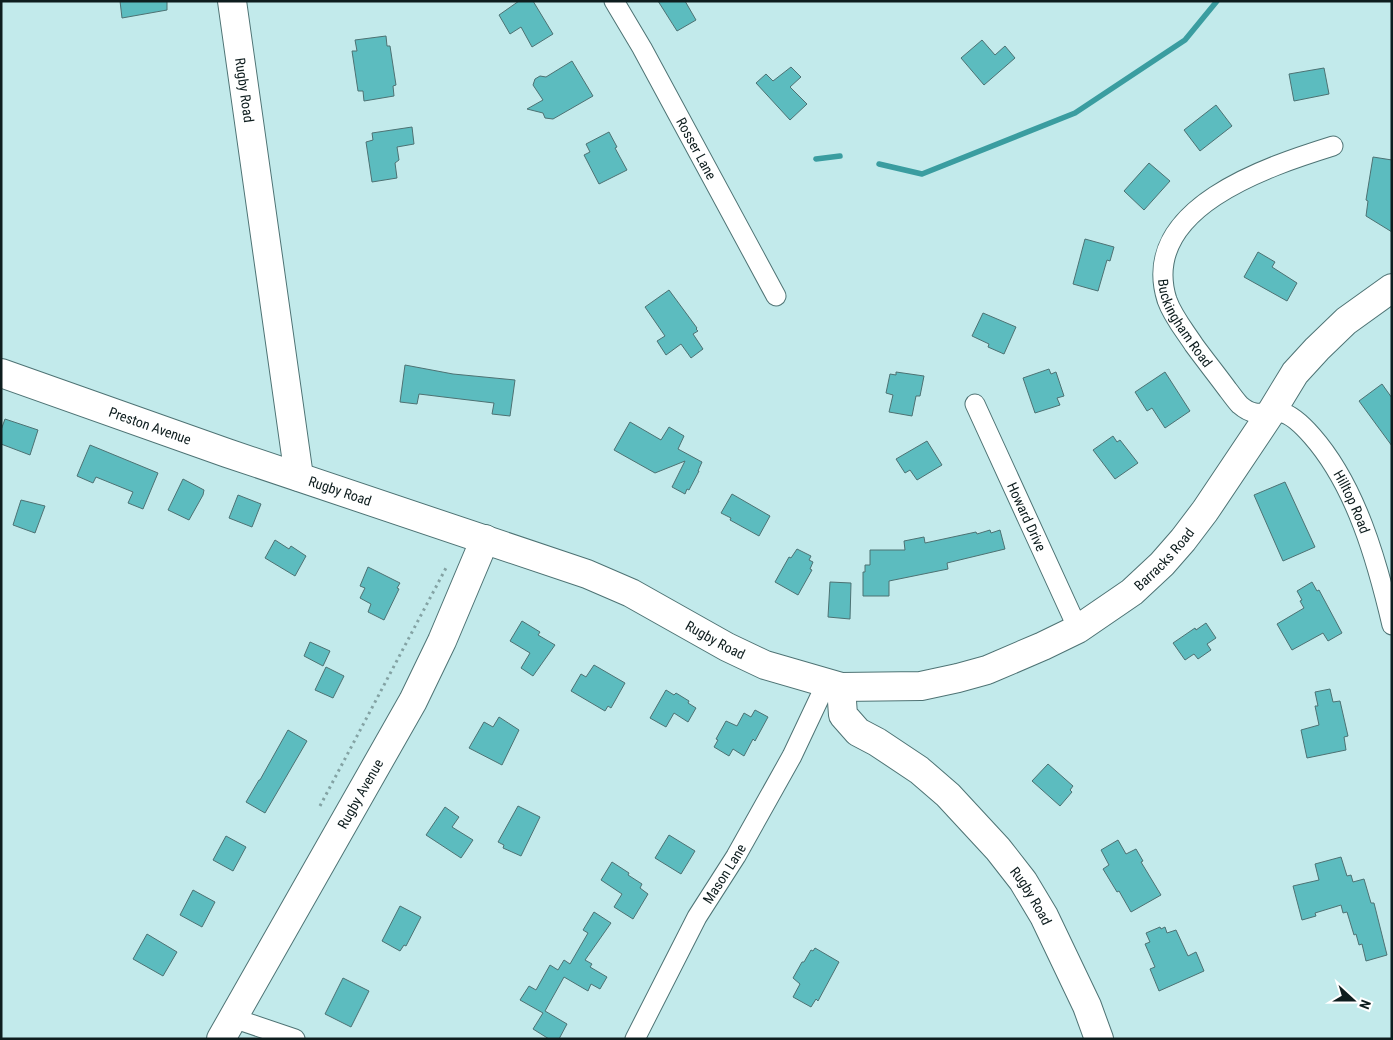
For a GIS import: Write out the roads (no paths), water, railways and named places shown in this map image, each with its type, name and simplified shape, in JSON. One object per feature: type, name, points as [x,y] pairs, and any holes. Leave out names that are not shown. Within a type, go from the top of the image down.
[{"type":"main road","name":"Rugby Road","points":[[232,1],[299,477],[587,574],[631,593],[727,648],[765,665],[834,686],[843,715],[858,732],[878,742],[920,770],[948,795],[998,850],[1023,881],[1044,916],[1087,1006],[1099,1039]]},
{"type":"main road","name":"Barracks Road","points":[[834,686],[921,686],[987,670],[1078,629],[1132,592],[1162,564],[1205,511],[1295,373],[1346,321],[1392,288]]},
{"type":"main road","name":"Preston Avenue","points":[[1,372],[299,477]]},
{"type":"main road","name":"Rugby Avenue","points":[[227,1028],[413,701],[442,641],[485,539]]},
{"type":"street","name":"Rosser Lane","points":[[614,1],[642,48],[776,296]]},
{"type":"street","name":"Buckingham Road","points":[[1270,414],[1250,412],[1240,405],[1210,368],[1175,317],[1164,286],[1166,256],[1172,238],[1182,223],[1222,192],[1253,174],[1279,163],[1333,146]]},
{"type":"street","name":"Howard Drive","points":[[975,404],[1078,629]]},
{"type":"street","name":"Hilltop Road","points":[[1270,414],[1281,412],[1290,416],[1311,434],[1329,456],[1367,537],[1381,580],[1392,625]]},
{"type":"street","name":"Mason Lane","points":[[635,1039],[697,917],[745,840],[792,756],[814,710],[834,686]]},
{"type":"street","points":[[227,1028],[295,1039]]},
{"type":"waterway","points":[[879,164],[922,174],[1075,113],[1185,40],[1217,1]]},
{"type":"waterway","points":[[816,159],[840,156]]}]
